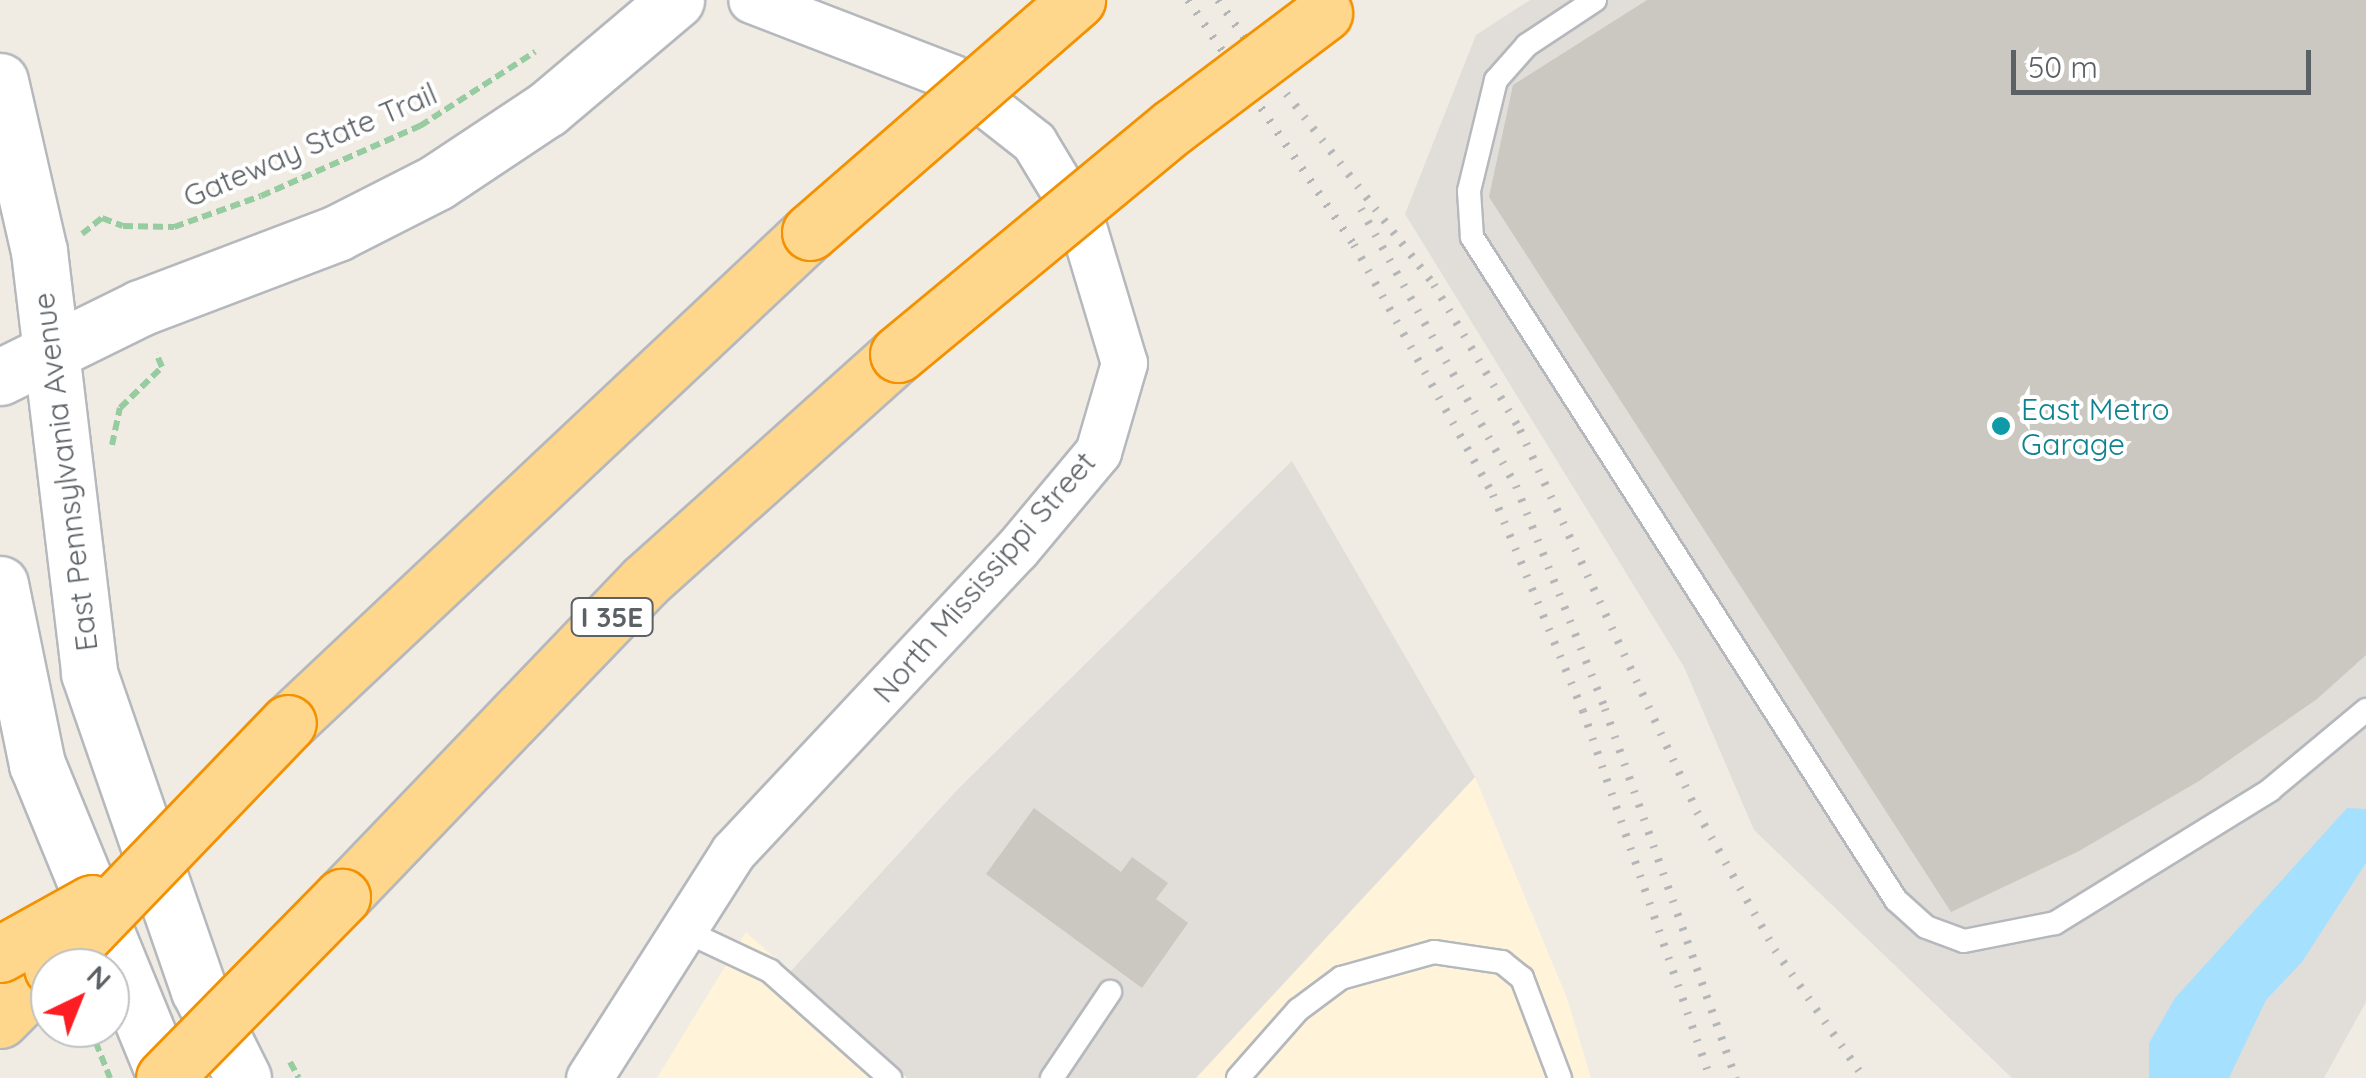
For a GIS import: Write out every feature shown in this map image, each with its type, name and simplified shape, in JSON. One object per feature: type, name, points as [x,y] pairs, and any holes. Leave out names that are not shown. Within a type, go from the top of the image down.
[{"type":"highway","points":[[72,948],[288,723],[810,232],[1077,0]]},
{"type":"highway","name":"I 35E","points":[[165,1078],[645,580],[898,354],[1174,126],[1333,6]]},
{"type":"highway","points":[[0,954],[147,872]]},
{"type":"highway","points":[[0,1020],[30,990]]},
{"type":"main road","points":[[0,378],[49,349],[388,208],[487,151],[602,66],[676,0]]},
{"type":"main road","name":"East Pennsylvania Avenue","points":[[0,81],[27,181],[89,673],[199,990],[263,1064]]},
{"type":"main road","points":[[0,584],[37,764],[165,1078]]},
{"type":"street","name":"North Mississippi Street","points":[[588,1078],[733,852],[1016,550],[1098,452],[1124,363],[1081,220],[1034,142],[951,77],[751,0]]},
{"type":"lane","points":[[1596,0],[1527,45],[1496,80],[1469,191],[1472,237],[1886,883],[1926,928],[1964,941],[2055,923],[2270,790],[2366,710]]},
{"type":"lane","points":[[683,930],[770,972],[890,1078]]},
{"type":"lane","points":[[1238,1078],[1298,1010],[1341,978],[1434,952],[1502,962],[1522,978],[1560,1078]]},
{"type":"lane","points":[[1052,1078],[1110,992]]},
{"type":"path","name":"Gateway State Trail","points":[[102,218],[123,226],[174,227],[261,196],[434,118],[547,43]]},
{"type":"path","points":[[113,464],[114,422],[132,393],[162,367],[155,352]]},
{"type":"path","points":[[98,1048],[110,1078]]},
{"type":"path","points":[[263,1064],[299,1078]]},
{"type":"shaded area","name":"East Metro Garage","points":[[1530,0],[2366,0],[2366,1002],[2324,1078],[2012,1078],[1754,830],[1684,667],[1405,214],[1476,35]]},
{"type":"shaded area","points":[[1292,461],[1475,777],[1196,1078],[907,1078],[790,972],[959,788]]},
{"type":"shaded area","points":[[1475,777],[1567,998],[1591,1078],[1196,1078]]},
{"type":"shaded area","points":[[746,932],[907,1078],[657,1078]]},
{"type":"water","points":[[2347,808],[2366,809],[2366,863],[2302,962],[2266,1000],[2229,1078],[2149,1078],[2149,1043],[2175,998]]},
{"type":"building","name":"East Metro Garage","points":[[1647,0],[2366,0],[2366,655],[2317,699],[2199,781],[2079,851],[1951,912],[1489,197],[1513,85]]},
{"type":"building","points":[[1034,808],[1121,872],[1132,857],[1168,883],[1156,899],[1188,923],[1142,988],[986,874]]},
{"type":"railway","points":[[1188,0],[1354,245],[1493,495],[1583,711],[1710,1078]]},
{"type":"railway","points":[[1218,0],[1260,60]]},
{"type":"railway","points":[[1251,48],[1434,285],[1520,430],[1697,812],[1775,950],[1864,1078]]},
{"type":"railway","points":[[1361,209],[1516,486],[1605,709],[1736,1078]]},
{"type":"place","name":"East Metro Garage","points":[[2001,426]]}]
